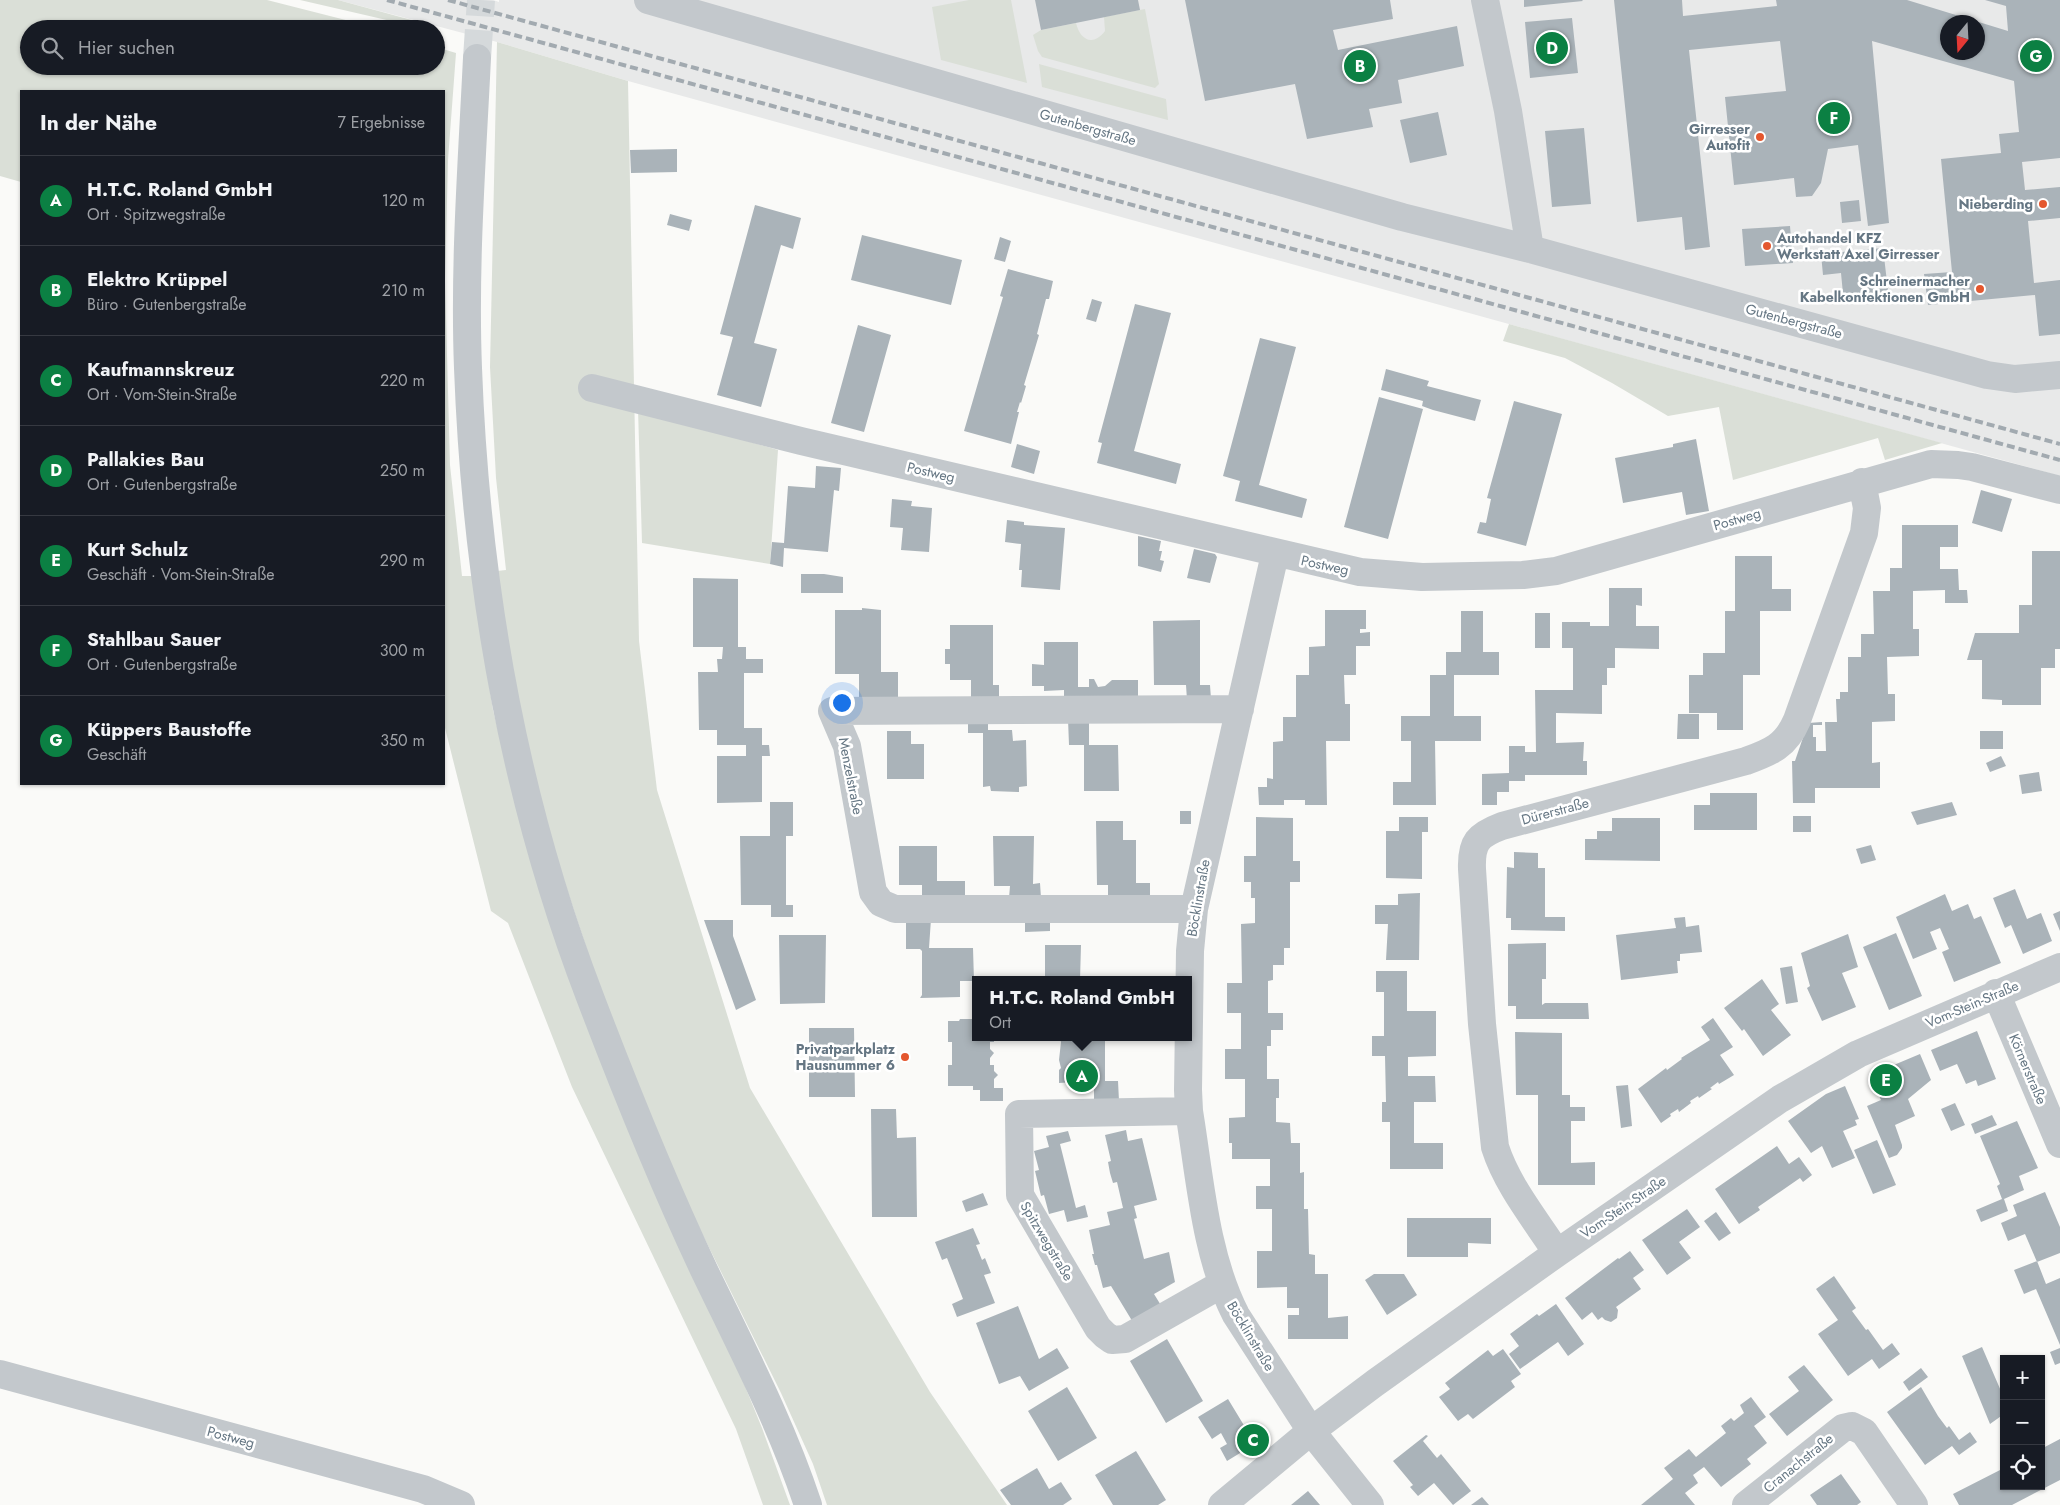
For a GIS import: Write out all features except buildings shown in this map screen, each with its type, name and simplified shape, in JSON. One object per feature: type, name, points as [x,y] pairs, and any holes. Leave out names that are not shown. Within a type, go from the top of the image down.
[{"type":"street","name":"Gutenbergstraße","points":[[648,0],[1402,217],[1530,250],[1987,375],[2014,379],[2060,375]]},
{"type":"street","points":[[1486,0],[1508,111],[1530,250]]},
{"type":"street","points":[[477,58],[469,275],[468,373],[472,456],[484,573],[506,709],[540,852],[588,994],[642,1130],[702,1266],[768,1400],[796,1468],[808,1505]]},
{"type":"street","name":"Postweg","points":[[592,388],[801,441],[1275,554],[1360,572],[1392,576],[1422,577],[1541,573],[1587,563],[1918,467],[1944,464],[1972,467],[2060,490]]},
{"type":"street","name":"Dürerstraße","points":[[1557,1252],[1512,1183],[1499,1159],[1495,1147],[1482,1024],[1472,869],[1473,848],[1481,837],[1502,826],[1746,761],[1768,752],[1786,740],[1793,731],[1864,533],[1867,508],[1862,482]]},
{"type":"street","name":"Böcklinstraße","points":[[1190,976],[1194,908],[1275,554]]},
{"type":"street","name":"Menzelstraße","points":[[1194,908],[895,909],[881,903],[873,892],[847,746],[832,711],[1240,709]]},
{"type":"street","name":"Vom-Stein-Straße","points":[[1222,1505],[1311,1431],[1557,1252],[1780,1099],[1858,1054],[2060,967]]},
{"type":"street","name":"Körnerstraße","points":[[1996,993],[2060,1144]]},
{"type":"street","name":"Böcklinstraße","points":[[1189,1041],[1188,1090],[1190,1112],[1209,1229],[1222,1284],[1236,1315],[1311,1431],[1370,1505]]},
{"type":"street","name":"Spitzwegstraße","points":[[1190,1112],[1020,1114],[1020,1195],[1098,1328],[1108,1338],[1120,1340],[1130,1338],[1222,1284]]},
{"type":"street","name":"Postweg","points":[[0,1374],[423,1489],[461,1505]]},
{"type":"street","name":"Cranachstraße","points":[[1746,1505],[1843,1428],[1852,1426],[1864,1432],[1914,1505]]},
{"type":"shaded area","points":[[0,0],[267,0],[346,20],[20,20],[20,75],[445,75],[445,50],[456,53],[448,160],[445,281],[445,90],[20,90],[20,182],[0,176]]},
{"type":"shaded area","points":[[300,0],[338,0],[412,20],[387,20]]},
{"type":"shaded area","points":[[338,0],[493,0],[499,2],[499,0],[2060,0],[2060,476],[628,81],[445,28],[445,20],[414,20]]},
{"type":"shaded area","points":[[969,0],[1011,0],[1027,83],[941,60],[932,7]]},
{"type":"shaded area","points":[[1145,9],[1159,84],[1155,88],[1042,57],[1033,35],[1041,30],[1076,23],[1081,34],[1092,40],[1105,31],[1104,17]]},
{"type":"shaded area","points":[[497,42],[628,81],[639,641],[657,790],[750,1088],[930,1392],[1007,1505],[827,1505],[813,1464],[781,1393],[684,1197],[603,998],[553,847],[516,703],[497,571],[506,570],[496,478],[490,367]]},
{"type":"shaded area","points":[[1039,64],[1166,99],[1168,120],[1042,87]]},
{"type":"shaded area","points":[[445,281],[450,465],[462,576],[472,576],[493,710],[529,856],[762,1428],[790,1505],[763,1505],[736,1429],[572,1087],[508,923],[491,911],[445,728]]},
{"type":"shaded area","points":[[1509,324],[1942,443],[1885,460],[1878,438],[1733,480],[1719,407],[1668,416],[1565,358],[1503,341]]},
{"type":"shaded area","points":[[638,409],[778,450],[770,564],[642,543]]},
{"type":"tunnel","points":[[477,58],[481,0]]},
{"type":"railway","points":[[387,0],[2060,460]]},
{"type":"railway","points":[[448,0],[2060,444]]},
{"type":"place","name":"Pallakies Bau","points":[[1552,48]]},
{"type":"place","name":"Küppers Baustoffe","points":[[2036,56]]},
{"type":"place","name":"Elektro Krüppel","points":[[1360,66]]},
{"type":"place","name":"Stahlbau Sauer","points":[[1834,118]]},
{"type":"place","name":"Girresser Autofit","points":[[1760,137]]},
{"type":"place","name":"Nieberding","points":[[2043,204]]},
{"type":"place","name":"Autohandel KFZ Werkstatt Axel Girresser","points":[[1767,246]]},
{"type":"place","name":"Schreinermacher Kabelkonfektionen GmbH","points":[[1980,289]]},
{"type":"place","name":"Privatparkplatz Hausnummer 6","points":[[905,1057]]},
{"type":"place","name":"H.T.C. Roland GmbH","points":[[1082,1076]]},
{"type":"place","name":"Kurt Schulz","points":[[1886,1080]]},
{"type":"place","name":"Kaufmannskreuz","points":[[1253,1440]]}]
